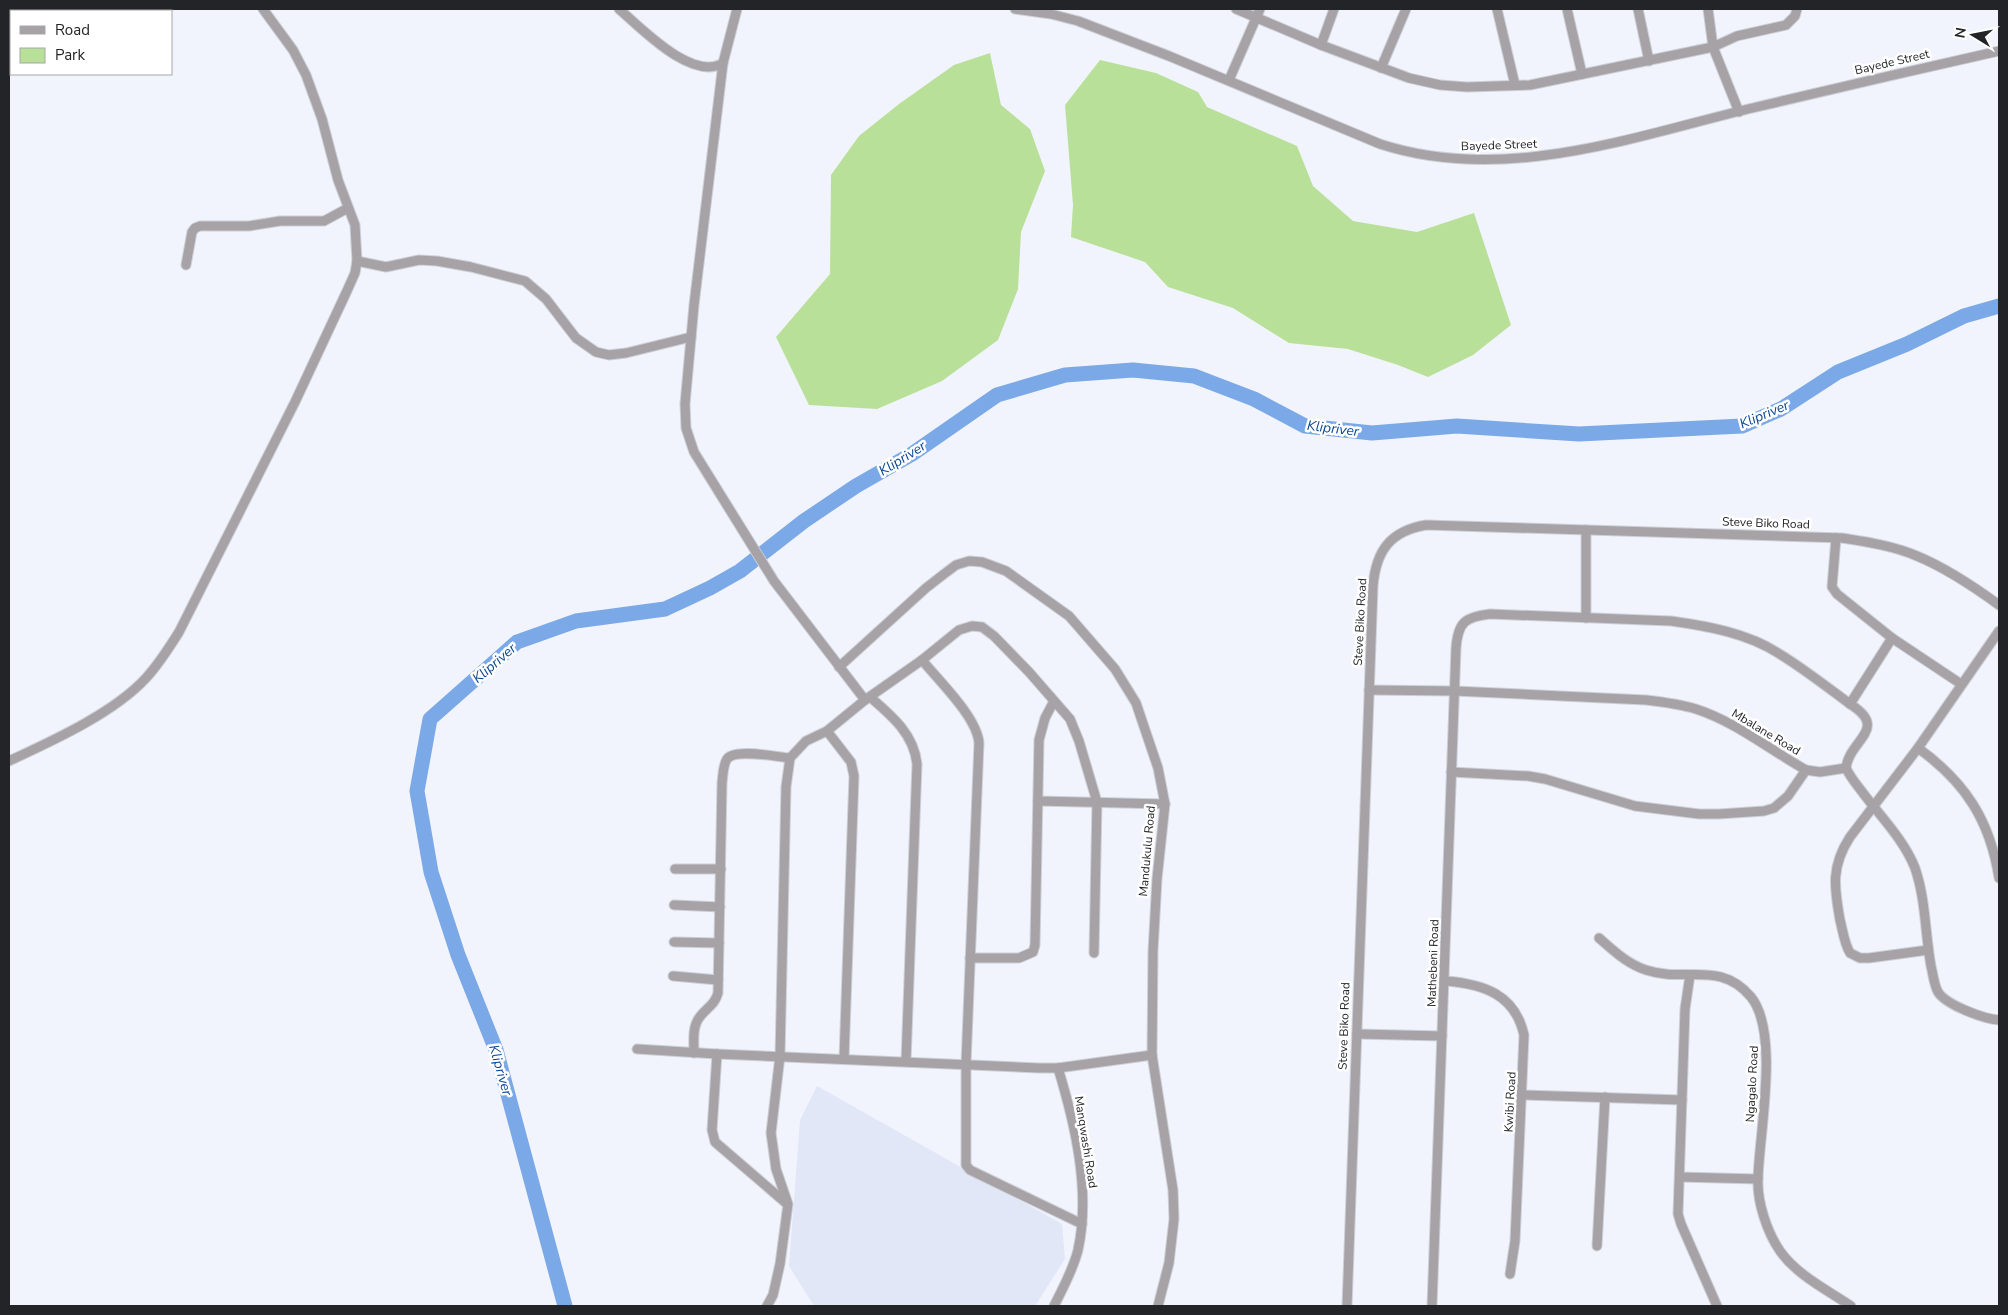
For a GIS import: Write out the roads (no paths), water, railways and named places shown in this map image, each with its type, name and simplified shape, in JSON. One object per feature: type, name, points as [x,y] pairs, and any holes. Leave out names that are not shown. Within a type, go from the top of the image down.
[{"type":"street","points":[[9,761],[52,740],[104,710],[139,684],[156,666],[179,632],[295,402],[355,273],[357,261],[355,225],[338,180],[322,120],[306,75],[293,50],[264,9]]},
{"type":"street","points":[[618,9],[651,38],[680,59],[708,67],[723,63]]},
{"type":"street","points":[[737,9],[723,63],[691,337],[685,404],[686,428],[694,452],[774,581],[839,667],[867,698],[895,719],[910,742],[916,759],[906,1061]]},
{"type":"street","name":"Bayede Street","points":[[1015,9],[1051,14],[1078,21],[1229,80],[1380,144],[1408,152],[1451,158],[1513,159],[1608,145],[1769,104],[1999,51]]},
{"type":"street","points":[[1236,9],[1258,13],[1321,45],[1409,78],[1440,85],[1467,87],[1530,85],[1713,47],[1738,36],[1786,25],[1796,16],[1797,9]]},
{"type":"street","points":[[1321,45],[1334,9]]},
{"type":"street","points":[[1381,68],[1406,9]]},
{"type":"street","points":[[1497,9],[1515,85]]},
{"type":"street","points":[[1567,9],[1582,74]]},
{"type":"street","points":[[1638,9],[1649,61]]},
{"type":"street","points":[[1708,9],[1713,47],[1743,111]]},
{"type":"street","points":[[1229,80],[1258,13]]},
{"type":"street","points":[[186,265],[192,232],[200,226],[250,226],[280,221],[324,221],[348,208]]},
{"type":"street","points":[[357,261],[386,266],[395,266],[419,260],[437,261],[471,267],[525,281],[546,299],[576,338],[596,352],[609,355],[626,353],[691,337]]},
{"type":"street","name":"Steve Biko Road","points":[[1347,1306],[1374,577],[1382,552],[1395,537],[1409,529],[1426,525],[1836,538],[1860,541],[1915,555],[1969,584],[1999,605]]},
{"type":"street","points":[[1586,530],[1586,618],[1671,621],[1695,624],[1745,638],[1778,652],[1865,716],[1868,722],[1867,729],[1852,751],[1846,768]]},
{"type":"street","points":[[1836,538],[1832,583],[1834,591],[1840,598],[1892,638],[1961,684]]},
{"type":"street","name":"Mandukulu Road","points":[[839,667],[926,588],[956,565],[969,561],[982,562],[1000,569],[1037,592],[1069,616],[1115,669],[1136,703],[1158,768],[1164,804],[1155,915],[1152,1055],[1166,1141],[1174,1207],[1170,1263],[1158,1306]]},
{"type":"street","name":"Mathebeni Road","points":[[1432,1306],[1442,1036],[1446,982],[1451,772],[1457,636],[1463,623],[1471,617],[1490,614],[1586,618]]},
{"type":"street","points":[[768,1306],[773,1295],[780,1264],[788,1204],[776,1169],[772,1139],[780,1056],[786,787],[790,758],[806,741],[828,731],[867,698],[922,660],[959,630],[968,626],[978,626],[994,636],[1070,719],[1097,802],[1094,952]]},
{"type":"street","points":[[1928,950],[1863,958],[1853,956],[1848,949],[1836,899],[1835,874],[1843,847],[1918,748],[1999,631]]},
{"type":"street","points":[[1850,704],[1892,638]]},
{"type":"street","points":[[922,660],[968,716],[978,734],[966,1064],[965,1162],[967,1168],[1082,1224]]},
{"type":"street","name":"Mbalane Road","points":[[1369,690],[1455,691],[1646,700],[1674,704],[1696,709],[1720,719],[1806,770],[1788,796],[1774,808],[1764,812],[1719,814],[1699,814],[1635,806],[1528,776],[1451,772]]},
{"type":"street","points":[[970,958],[1019,958],[1033,952],[1035,945],[1039,740],[1045,718],[1054,701]]},
{"type":"street","points":[[828,731],[851,762],[854,776],[844,1059]]},
{"type":"street","points":[[1918,748],[1950,773],[1962,787],[1984,824],[1992,843],[1998,861],[1999,878]]},
{"type":"street","points":[[694,1053],[696,1024],[701,1015],[716,1000],[723,771],[727,759],[741,753],[790,758]]},
{"type":"street","points":[[1806,770],[1820,772],[1846,768]]},
{"type":"street","points":[[1846,768],[1909,854],[1915,869],[1924,905],[1928,950],[1936,986],[1942,997],[1977,1014],[1999,1020]]},
{"type":"street","points":[[1038,801],[1164,804]]},
{"type":"street","points":[[675,868],[721,869]]},
{"type":"street","points":[[674,905],[720,907]]},
{"type":"street","name":"Ngagalo Road","points":[[1599,938],[1620,956],[1644,969],[1690,975],[1723,976],[1733,980],[1752,998],[1761,1015],[1767,1051],[1758,1179],[1762,1210],[1780,1251],[1803,1274],[1851,1306]]},
{"type":"street","points":[[674,942],[719,943]]},
{"type":"street","points":[[1690,975],[1686,1009],[1679,1219],[1717,1306]]},
{"type":"street","points":[[673,976],[718,980]]},
{"type":"street","name":"Kwibi Road","points":[[1446,982],[1464,983],[1487,988],[1502,998],[1519,1018],[1525,1042],[1515,1241],[1510,1274]]},
{"type":"street","points":[[1356,1034],[1442,1036]]},
{"type":"street","points":[[637,1049],[1058,1068],[1152,1055]]},
{"type":"street","points":[[717,1054],[712,1130],[715,1142],[788,1204]]},
{"type":"street","name":"Manqwashi Road","points":[[1054,1306],[1074,1263],[1082,1224],[1078,1159],[1066,1095],[1058,1068]]},
{"type":"street","points":[[1522,1095],[1682,1100]]},
{"type":"street","points":[[1597,1246],[1605,1098]]},
{"type":"street","points":[[1680,1177],[1758,1179]]},
{"type":"waterway","name":"Klipriver","points":[[565,1306],[496,1050],[458,955],[431,872],[417,791],[430,719],[517,642],[576,621],[665,609],[710,588],[740,571],[804,521],[856,486],[912,454],[997,395],[1065,375],[1133,370],[1194,376],[1254,399],[1305,426],[1372,433],[1457,426],[1579,434],[1742,426],[1781,409],[1838,372],[1907,344],[1964,316],[1999,306]]}]
